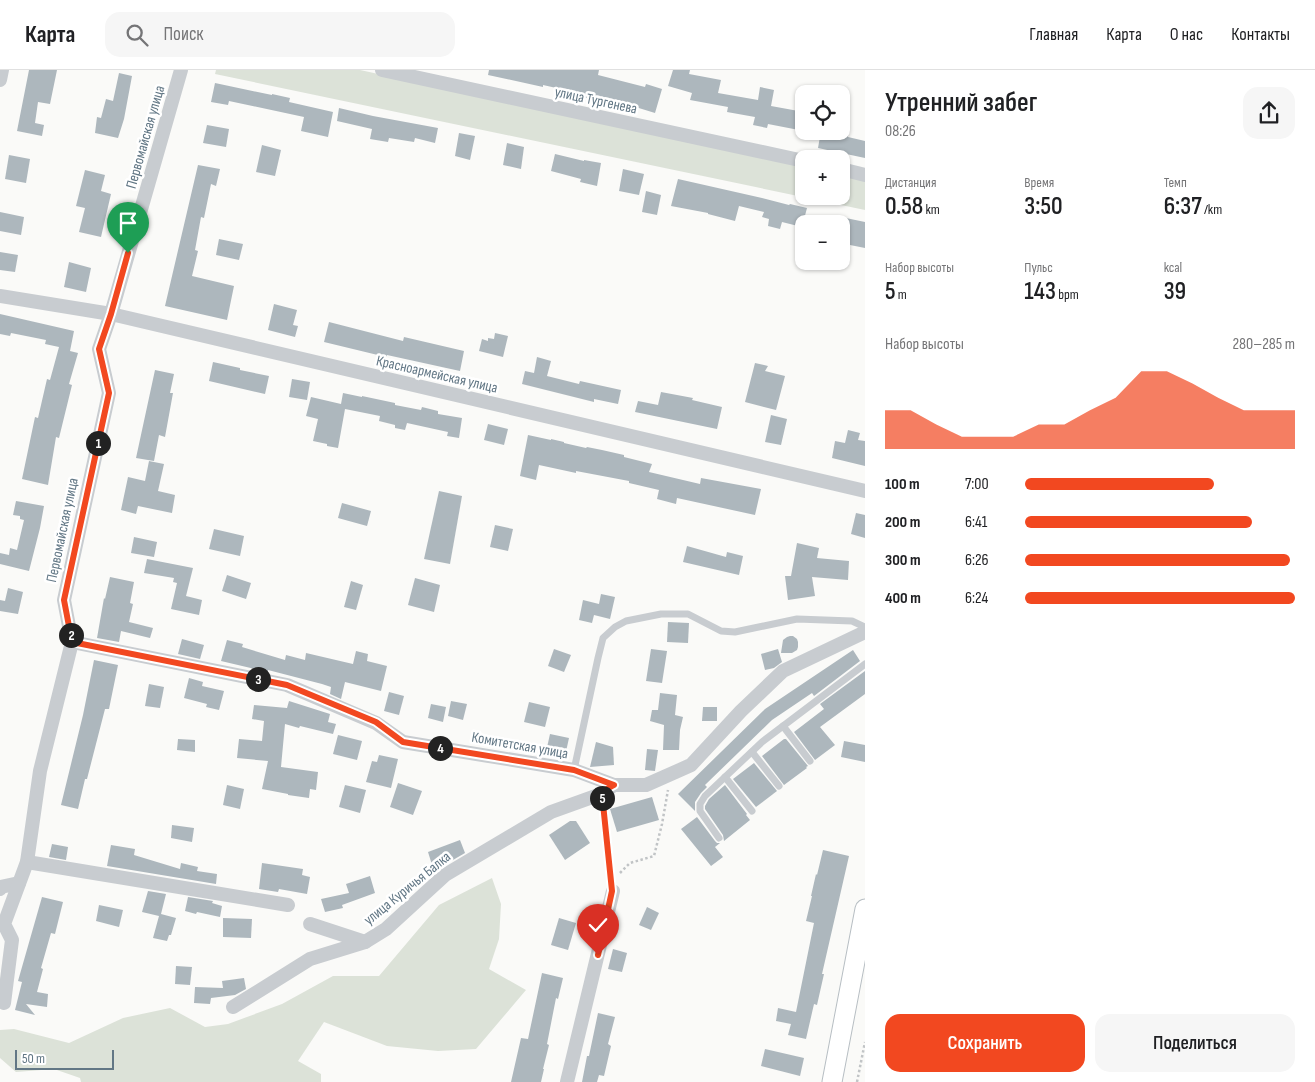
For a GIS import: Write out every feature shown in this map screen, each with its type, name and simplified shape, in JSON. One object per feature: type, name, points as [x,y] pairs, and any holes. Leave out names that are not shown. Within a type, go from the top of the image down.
[{"type":"main road","points":[[832,1082],[865,909]]},
{"type":"street","points":[[0,80],[2,70]]},
{"type":"street","name":"Первомайская улица","points":[[4,1003],[12,940],[4,924],[28,862],[40,771],[72,642],[64,600],[109,393],[99,349],[111,314],[181,70]]},
{"type":"street","name":"улица Тургенева","points":[[382,70],[795,159]]},
{"type":"street","points":[[850,172],[865,175]]},
{"type":"street","name":"Красноармейская улица","points":[[0,296],[111,314],[865,491]]},
{"type":"street","name":"Комитетская улица","points":[[72,642],[287,685],[376,722],[403,742],[574,770],[614,785],[646,785],[691,765],[741,711],[783,671],[865,632]]},
{"type":"street","name":"улица Куричья Балка","points":[[233,1007],[310,959],[365,942],[386,929],[445,875],[550,812],[602,794],[614,785]]},
{"type":"street","points":[[28,862],[288,905]]},
{"type":"street","points":[[0,889],[1,887],[19,883]]},
{"type":"street","points":[[567,1082],[612,886]]},
{"type":"street","points":[[310,924],[365,942]]},
{"type":"lane","points":[[574,770],[603,638],[615,627],[626,621],[661,614],[688,614],[720,631],[735,632],[797,619],[852,621],[865,627]]},
{"type":"lane","points":[[719,838],[700,811],[700,804],[705,796],[783,726],[865,664]]},
{"type":"lane","points":[[783,726],[810,762]]},
{"type":"lane","points":[[752,752],[779,786]]},
{"type":"lane","points":[[725,777],[752,811]]},
{"type":"lane","points":[[602,794],[612,886]]},
{"type":"path","points":[[612,886],[630,863],[654,856],[669,784],[683,769]]},
{"type":"path","points":[[857,1082],[865,1042]]},
{"type":"shaded area","points":[[216,70],[360,70],[795,164],[795,195],[215,74]]},
{"type":"shaded area","points":[[850,176],[865,180],[865,210],[841,205],[850,205]]},
{"type":"shaded area","points":[[492,878],[501,904],[499,939],[489,969],[526,990],[476,1049],[438,1051],[387,1046],[324,1022],[298,1061],[321,1074],[321,1082],[81,1082],[80,1078],[54,1069],[16,1072],[0,1058],[0,1030],[14,1029],[69,1043],[123,1018],[170,1008],[205,1027],[228,1024],[282,1004],[333,976],[379,976],[439,905]]},
{"type":"building","points":[[29,70],[57,70],[50,104],[38,102],[35,123],[44,125],[42,136],[17,131]]},
{"type":"building","points":[[489,70],[599,70],[598,75],[645,87],[646,84],[662,89],[655,113],[629,105],[629,107],[601,100],[600,102],[583,97],[583,94],[488,75]]},
{"type":"building","points":[[673,70],[690,70],[689,74],[721,80],[718,93],[758,100],[760,87],[774,90],[771,106],[795,110],[795,129],[768,124],[767,128],[753,125],[755,117],[727,112],[728,107],[690,100],[692,93],[668,86]]},
{"type":"building","points":[[119,73],[132,76],[124,119],[118,138],[95,133],[97,117],[101,118],[106,99],[113,101]]},
{"type":"building","points":[[215,83],[290,98],[289,102],[333,112],[328,137],[301,131],[304,117],[229,101],[228,105],[211,102]]},
{"type":"building","points":[[339,108],[438,128],[435,143],[415,138],[414,142],[389,138],[388,142],[370,139],[372,129],[337,121]]},
{"type":"building","points":[[207,125],[229,129],[226,147],[203,143]]},
{"type":"building","points":[[459,133],[475,136],[470,160],[455,156]]},
{"type":"building","points":[[850,137],[865,141],[865,158],[850,155],[850,150],[818,148],[819,140],[850,140]]},
{"type":"building","points":[[507,143],[524,147],[521,169],[503,165]]},
{"type":"building","points":[[262,145],[281,150],[275,176],[256,172]]},
{"type":"building","points":[[555,154],[601,163],[597,186],[580,182],[581,179],[551,171]]},
{"type":"building","points":[[9,155],[30,159],[26,183],[5,179]]},
{"type":"building","points":[[198,165],[220,169],[216,186],[211,184],[204,218],[201,217],[195,250],[198,251],[192,276],[234,286],[227,320],[165,306]]},
{"type":"building","points":[[623,169],[644,174],[639,195],[619,191]]},
{"type":"building","points":[[85,170],[105,175],[101,191],[111,194],[101,237],[79,232],[85,208],[76,206]]},
{"type":"building","points":[[678,179],[807,208],[805,215],[795,215],[795,225],[782,222],[780,229],[768,226],[769,219],[762,217],[764,212],[739,206],[735,221],[708,213],[671,206]]},
{"type":"building","points":[[646,191],[661,195],[657,215],[642,212]]},
{"type":"building","points":[[0,212],[24,217],[21,235],[0,231]]},
{"type":"building","points":[[850,219],[865,222],[865,248],[850,245]]},
{"type":"building","points":[[219,239],[243,244],[239,260],[216,255]]},
{"type":"building","points":[[0,252],[18,255],[15,272],[0,270]]},
{"type":"building","points":[[69,262],[91,268],[86,292],[64,287]]},
{"type":"building","points":[[274,304],[297,310],[293,325],[298,326],[295,337],[268,330]]},
{"type":"building","points":[[0,314],[74,331],[70,351],[78,353],[69,384],[72,385],[59,438],[56,437],[48,485],[22,479],[35,417],[38,418],[47,379],[50,380],[59,347],[45,344],[46,340],[11,333],[10,336],[0,334]]},
{"type":"building","points":[[329,322],[403,341],[404,337],[464,351],[460,371],[387,355],[386,357],[324,342]]},
{"type":"building","points":[[495,333],[508,336],[503,357],[479,351],[482,339],[488,341],[488,338],[494,339]]},
{"type":"building","points":[[537,357],[551,361],[547,376],[579,384],[580,381],[621,390],[618,404],[594,399],[594,402],[522,384],[525,371],[534,373]]},
{"type":"building","points":[[213,362],[269,376],[265,394],[209,381]]},
{"type":"building","points":[[755,363],[768,366],[765,371],[785,376],[776,410],[745,402]]},
{"type":"building","points":[[155,370],[174,374],[170,393],[173,393],[165,437],[159,435],[154,461],[136,458]]},
{"type":"building","points":[[292,379],[310,382],[307,400],[289,397]]},
{"type":"building","points":[[661,392],[693,398],[692,400],[722,407],[717,429],[635,412],[638,401],[658,405]]},
{"type":"building","points":[[343,393],[421,410],[422,407],[438,411],[438,414],[462,418],[459,438],[447,436],[448,432],[407,423],[405,430],[395,428],[395,425],[379,421],[380,416],[345,409],[338,448],[313,441],[318,419],[306,416],[311,397],[341,404]]},
{"type":"building","points":[[771,415],[787,419],[781,445],[765,442]]},
{"type":"building","points":[[488,424],[508,429],[504,445],[484,440]]},
{"type":"building","points":[[848,430],[860,433],[858,440],[865,441],[865,466],[832,458],[835,441],[845,443]]},
{"type":"building","points":[[528,435],[624,455],[624,457],[652,464],[649,472],[700,484],[701,478],[761,489],[755,515],[677,498],[676,504],[657,499],[659,490],[629,483],[629,481],[576,471],[576,473],[539,465],[536,480],[520,476]]},
{"type":"building","points":[[149,461],[164,464],[158,491],[175,495],[172,513],[138,506],[136,514],[121,510],[128,477],[145,481]]},
{"type":"building","points":[[439,491],[462,496],[450,564],[424,559]]},
{"type":"building","points":[[16,501],[44,506],[29,571],[0,564],[0,553],[9,555],[10,548],[17,550],[24,520],[20,519],[20,516],[13,515]]},
{"type":"building","points":[[342,503],[371,511],[367,526],[338,518]]},
{"type":"building","points":[[856,513],[865,515],[865,538],[851,534]]},
{"type":"building","points":[[495,525],[513,529],[508,551],[490,547]]},
{"type":"building","points":[[214,529],[244,536],[240,556],[209,549]]},
{"type":"building","points":[[134,537],[157,542],[154,557],[131,553]]},
{"type":"building","points":[[797,543],[819,548],[817,558],[849,561],[848,580],[812,577],[815,596],[788,600],[785,576],[791,576]]},
{"type":"building","points":[[687,546],[726,557],[727,552],[743,556],[739,575],[683,562]]},
{"type":"building","points":[[147,559],[193,568],[186,596],[202,600],[199,615],[171,609],[177,583],[173,582],[174,578],[144,573]]},
{"type":"building","points":[[227,575],[251,583],[246,599],[222,591]]},
{"type":"building","points":[[110,577],[134,582],[130,603],[133,604],[129,622],[153,628],[150,638],[121,631],[119,642],[97,638]]},
{"type":"building","points":[[415,578],[440,585],[434,612],[408,605]]},
{"type":"building","points":[[351,581],[363,585],[356,610],[344,607]]},
{"type":"building","points":[[8,588],[23,592],[18,614],[0,611],[0,600],[5,601]]},
{"type":"building","points":[[601,594],[615,597],[610,619],[594,615],[592,623],[579,620],[583,600],[599,604]]},
{"type":"building","points":[[668,622],[689,623],[688,643],[667,642]]},
{"type":"building","points":[[790,636],[797,639],[797,650],[792,653],[781,653],[783,640]]},
{"type":"building","points":[[182,639],[204,645],[200,659],[178,654]]},
{"type":"building","points":[[227,640],[243,644],[242,647],[285,660],[286,655],[305,660],[306,653],[353,664],[356,651],[368,654],[367,661],[387,666],[381,691],[345,682],[341,699],[330,694],[331,687],[322,684],[268,670],[268,672],[221,661]]},
{"type":"building","points":[[554,649],[571,655],[564,672],[548,666]]},
{"type":"building","points":[[651,649],[667,651],[662,683],[646,681]]},
{"type":"building","points":[[778,649],[782,662],[774,668],[765,670],[761,654]]},
{"type":"building","points":[[853,650],[860,661],[814,696],[812,693],[772,720],[705,785],[707,787],[695,802],[695,811],[678,794],[765,709]]},
{"type":"building","points":[[94,660],[118,665],[109,709],[105,709],[78,809],[61,805]]},
{"type":"building","points":[[865,671],[865,694],[820,727],[835,745],[815,760],[794,732],[824,709],[820,704]]},
{"type":"building","points":[[189,678],[203,682],[202,686],[224,691],[219,710],[206,707],[207,704],[184,698]]},
{"type":"building","points":[[149,684],[164,687],[160,708],[145,706]]},
{"type":"building","points":[[389,692],[404,696],[399,715],[384,711]]},
{"type":"building","points":[[660,693],[677,695],[675,715],[683,717],[679,750],[663,750],[664,725],[650,721],[652,710],[658,710]]},
{"type":"building","points":[[289,701],[330,714],[328,722],[336,724],[333,734],[285,724],[281,767],[318,772],[316,790],[310,789],[309,798],[262,789],[268,761],[237,758],[239,739],[262,741],[264,721],[252,719],[254,705],[287,708]]},
{"type":"building","points":[[451,701],[467,704],[463,720],[448,716]]},
{"type":"building","points":[[529,702],[550,707],[545,727],[524,722]]},
{"type":"building","points":[[431,704],[446,707],[443,722],[428,718]]},
{"type":"building","points":[[703,707],[717,707],[717,721],[702,721]]},
{"type":"building","points":[[550,734],[569,738],[565,756],[546,752]]},
{"type":"building","points":[[338,735],[362,741],[357,760],[333,754]]},
{"type":"building","points":[[178,739],[195,740],[195,752],[177,750]]},
{"type":"building","points":[[784,739],[808,766],[784,785],[762,756]]},
{"type":"building","points":[[844,741],[865,745],[865,762],[841,757]]},
{"type":"building","points":[[596,742],[613,747],[614,765],[590,767]]},
{"type":"building","points":[[647,749],[658,750],[655,771],[645,770]]},
{"type":"building","points":[[379,755],[398,759],[391,788],[366,782],[372,761],[377,762]]},
{"type":"building","points":[[754,763],[777,791],[756,807],[733,779]]},
{"type":"building","points":[[398,783],[422,791],[413,815],[390,807]]},
{"type":"building","points":[[227,785],[244,789],[240,809],[223,805]]},
{"type":"building","points":[[345,785],[366,790],[360,813],[339,807]]},
{"type":"building","points":[[725,785],[750,820],[724,841],[723,835],[705,809],[705,806],[709,799]]},
{"type":"building","points":[[652,797],[659,820],[617,832],[610,809]]},
{"type":"building","points":[[697,817],[715,841],[720,843],[715,847],[723,857],[711,866],[681,829]]},
{"type":"building","points":[[570,821],[576,821],[590,843],[565,860],[549,835]]},
{"type":"building","points":[[172,825],[194,828],[192,842],[171,838]]},
{"type":"building","points":[[460,840],[465,853],[434,871],[428,852]]},
{"type":"building","points":[[52,844],[68,847],[66,860],[49,857]]},
{"type":"building","points":[[111,845],[135,849],[134,855],[180,869],[181,863],[198,867],[197,871],[217,874],[216,884],[107,866]]},
{"type":"building","points":[[823,850],[849,856],[822,974],[824,974],[817,1005],[814,1004],[806,1039],[788,1035],[791,1024],[776,1021],[778,1008],[796,1012],[814,923],[806,921]]},
{"type":"building","points":[[262,863],[303,869],[302,875],[310,877],[307,894],[279,889],[278,892],[259,889]]},
{"type":"building","points":[[370,876],[375,893],[342,905],[343,908],[325,912],[321,899],[349,893],[346,884]]},
{"type":"building","points":[[148,891],[166,894],[161,914],[176,918],[171,935],[169,935],[167,941],[153,938],[159,916],[142,912]]},
{"type":"building","points":[[42,897],[63,902],[55,934],[51,933],[41,968],[43,969],[37,992],[48,994],[47,1007],[26,1004],[35,1015],[15,1010],[22,982],[18,981]]},
{"type":"building","points":[[188,897],[213,901],[212,903],[222,906],[220,917],[185,911]]},
{"type":"building","points":[[99,905],[123,910],[119,927],[96,921]]},
{"type":"building","points":[[647,907],[659,913],[651,930],[639,925]]},
{"type":"building","points":[[223,918],[252,919],[251,938],[223,937]]},
{"type":"building","points":[[559,918],[576,923],[568,950],[551,945]]},
{"type":"building","points":[[613,949],[627,953],[622,972],[608,969]]},
{"type":"building","points":[[176,966],[192,967],[190,985],[175,984]]},
{"type":"building","points":[[542,973],[563,978],[558,999],[556,998],[541,1082],[511,1082],[521,1038],[528,1039]]},
{"type":"building","points":[[244,978],[246,989],[235,995],[211,998],[210,1004],[194,1003],[195,987],[223,988],[222,981]]},
{"type":"building","points":[[598,1013],[615,1017],[608,1044],[611,1046],[604,1076],[599,1075],[597,1082],[582,1082],[587,1056],[589,1056]]},
{"type":"building","points":[[765,1049],[804,1058],[800,1076],[761,1066]]},
{"type":"route","points":[[128,253],[99,349],[109,393],[64,600],[72,642],[287,685],[376,722],[403,742],[574,770],[614,785],[602,794],[612,891],[598,955]]}]
